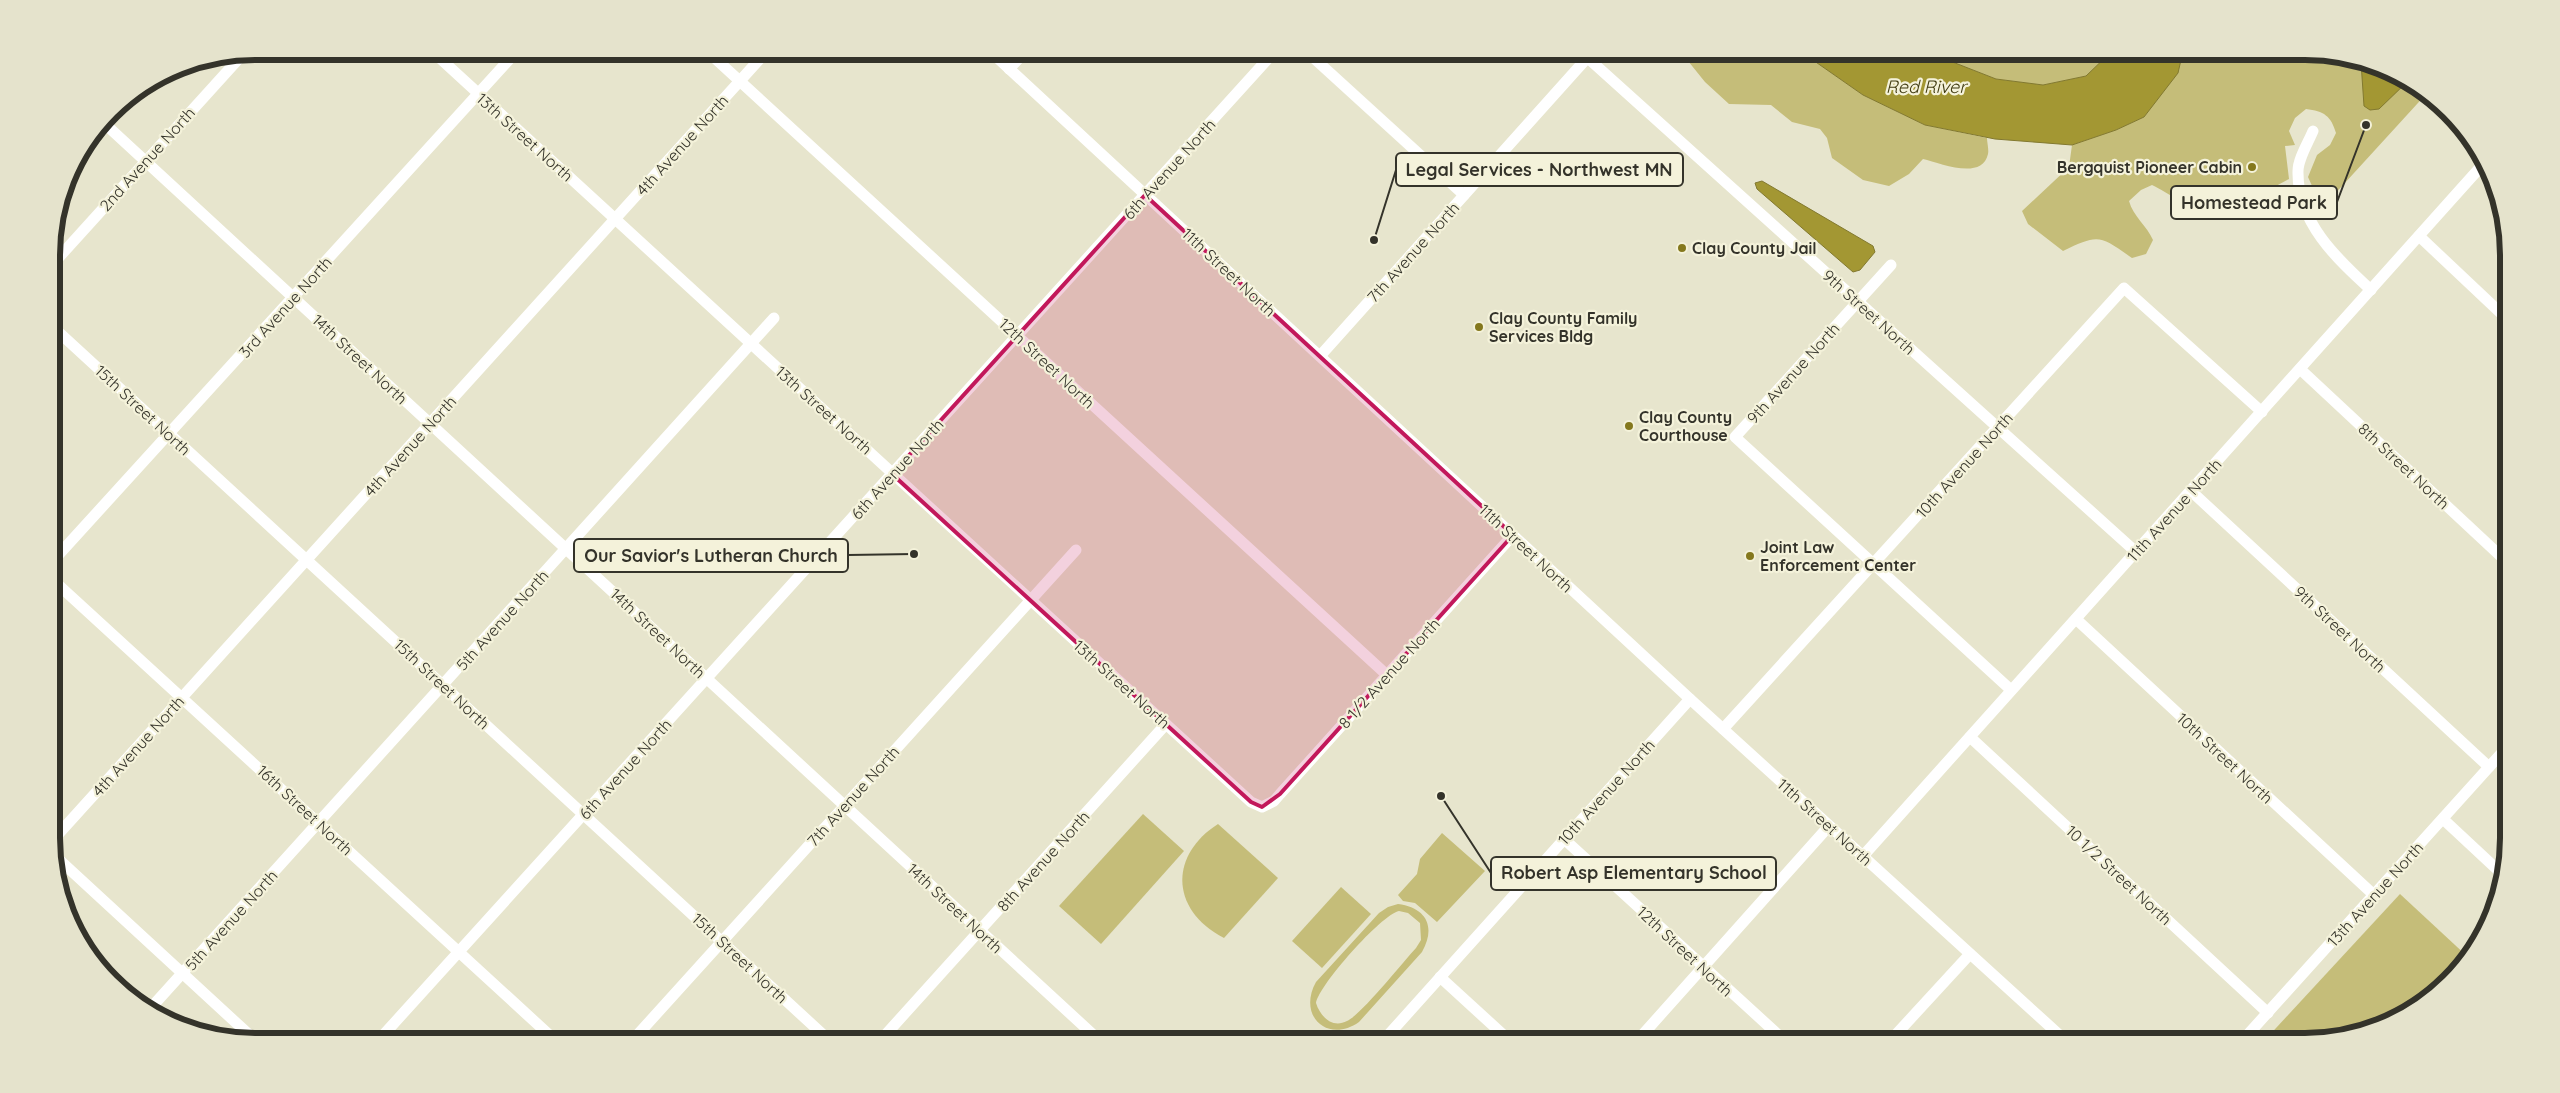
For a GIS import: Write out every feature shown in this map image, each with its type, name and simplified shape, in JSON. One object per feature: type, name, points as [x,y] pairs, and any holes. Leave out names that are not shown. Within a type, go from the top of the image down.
[{"type":"street","name":"13th Street North","points":[[442,60],[1251,802],[1262,807]]},
{"type":"street","name":"3rd Avenue North","points":[[60,553],[509,60]]},
{"type":"street","name":"12th Street North","points":[[717,60],[1388,676]]},
{"type":"street","name":"4th Avenue North","points":[[60,832],[759,60]]},
{"type":"street","name":"11th Street North","points":[[999,60],[1690,699],[2057,1033]]},
{"type":"street","points":[[1009,70],[1018,60]]},
{"type":"street","name":"6th Avenue North","points":[[385,1033],[1267,60]]},
{"type":"street","points":[[1316,60],[1464,195]]},
{"type":"street","name":"7th Avenue North","points":[[1320,356],[1464,195],[1580,60]]},
{"type":"street","name":"9th Street North","points":[[1590,60],[2136,552]]},
{"type":"street","name":"2nd Avenue North","points":[[60,256],[237,61]]},
{"type":"street","name":"14th Street North","points":[[108,126],[1091,1033]]},
{"type":"street","points":[[2313,131],[2298,170],[2303,201],[2318,235],[2345,266],[2371,290]]},
{"type":"street","name":"11th Avenue North","points":[[1863,856],[2480,168]]},
{"type":"street","points":[[2419,236],[2500,313]]},
{"type":"street","name":"9th Avenue North","points":[[1875,563],[1735,437],[1891,265]]},
{"type":"street","name":"10th Avenue North","points":[[1723,728],[2124,288],[2262,412]]},
{"type":"street","name":"5th Avenue North","points":[[154,1005],[774,318]]},
{"type":"street","name":"15th Street North","points":[[60,333],[821,1033]]},
{"type":"street","name":"8th Street North","points":[[2300,369],[2500,556]]},
{"type":"street","name":"9th Street North","points":[[2191,491],[2489,767]]},
{"type":"street","name":"8 1/2 Avenue North","points":[[1262,807],[1274,801],[1388,676],[1512,535]]},
{"type":"street","name":"7th Avenue North","points":[[639,1033],[1076,550]]},
{"type":"street","points":[[1875,563],[2011,690]]},
{"type":"street","name":"16th Street North","points":[[60,586],[547,1033]]},
{"type":"street","name":"10th Street North","points":[[2076,619],[2375,896]]},
{"type":"street","name":"10th Avenue North","points":[[1390,1033],[1690,699]]},
{"type":"street","name":"8th Avenue North","points":[[887,1033],[1166,724]]},
{"type":"street","name":"10 1/2 Street North","points":[[1970,736],[2268,1013]]},
{"type":"street","name":"13th Avenue North","points":[[2249,1033],[2375,896],[2500,755]]},
{"type":"street","points":[[2442,819],[2497,869]]},
{"type":"street","points":[[1645,1033],[1830,826]]},
{"type":"street","name":"12th Street North","points":[[1564,839],[1702,968],[1775,1033]]},
{"type":"street","points":[[62,862],[247,1033]]},
{"type":"street","points":[[1897,1033],[1970,954]]},
{"type":"street","points":[[1440,978],[1500,1033]]},
{"type":"highlighted area","points":[[1145,195],[1513,535],[1280,794],[1262,807],[1251,802],[892,474]]},
{"type":"shaded area","points":[[1687,60],[1813,60],[1863,95],[1925,125],[1987,138],[1988,154],[1984,162],[1978,167],[1969,169],[1923,159],[1909,174],[1889,186],[1863,180],[1832,158],[1827,138],[1820,129],[1792,122],[1771,105],[1729,104],[1705,82]]},
{"type":"shaded area","points":[[1948,60],[2103,60],[2086,76],[2043,85],[1996,79]]},
{"type":"shaded area","points":[[2180,60],[2318,60],[2331,62],[2368,70],[2403,86],[2422,99],[2322,208],[2308,177],[2317,155],[2330,145],[2336,133],[2332,122],[2326,115],[2318,111],[2306,109],[2295,118],[2289,131],[2295,145],[2285,146],[2289,179],[2250,200],[2228,208],[2207,210],[2179,200],[2152,185],[2141,190],[2129,201],[2153,240],[2146,254],[2132,258],[2105,241],[2099,240],[2084,242],[2063,251],[2028,224],[2022,211],[2069,167],[2072,145],[2116,130],[2144,117]]},
{"type":"shaded area","points":[[1143,814],[1184,851],[1101,944],[1059,906]]},
{"type":"shaded area","points":[[1218,824],[1278,878],[1224,938],[1206,927],[1194,913],[1186,899],[1182,883],[1184,867],[1190,852],[1202,837]]},
{"type":"shaded area","points":[[1442,833],[1485,871],[1437,922],[1415,903],[1403,901],[1398,895],[1417,874],[1420,859]]},
{"type":"shaded area","points":[[1341,887],[1371,914],[1322,968],[1292,941]]},
{"type":"shaded area","points":[[2400,894],[2463,953],[2452,967],[2424,993],[2403,1007],[2380,1018],[2356,1026],[2318,1033],[2271,1033]]},
{"type":"shaded area","points":[[1398,904],[1408,906],[1422,914],[1428,927],[1428,935],[1422,952],[1359,1022],[1347,1028],[1337,1030],[1327,1028],[1319,1023],[1313,1015],[1310,1006],[1311,994],[1316,982],[1379,913],[1388,907]],"holes":[[[1399,911],[1408,913],[1420,923],[1421,940],[1416,948],[1372,999],[1353,1017],[1342,1023],[1327,1020],[1320,1012],[1316,1003],[1339,967],[1366,937],[1390,915]]]},
{"type":"water","name":"Red River","points":[[1813,60],[1948,60],[1996,79],[2043,85],[2086,76],[2103,60],[2181,60],[2178,73],[2144,117],[2116,130],[2072,145],[1995,139],[1925,125],[1863,95]]},
{"type":"water","points":[[2361,68],[2403,86],[2379,109],[2370,110],[2364,106]]},
{"type":"water","points":[[1762,181],[1873,246],[1875,252],[1860,270],[1853,272],[1757,189],[1755,183]]},
{"type":"place","name":"Homestead Park","points":[[2366,125]]},
{"type":"place","name":"Bergquist Pioneer Cabin","points":[[2252,167]]},
{"type":"place","name":"Legal Services - Northwest MN","points":[[1374,240]]},
{"type":"place","name":"Clay County Jail","points":[[1682,248]]},
{"type":"place","name":"Clay County Family Services Bldg","points":[[1479,327]]},
{"type":"place","name":"Clay County Courthouse","points":[[1629,426]]},
{"type":"place","name":"Our Savior's Lutheran Church","points":[[914,554]]},
{"type":"place","name":"Joint Law Enforcement Center","points":[[1750,556]]},
{"type":"place","name":"Robert Asp Elementary School","points":[[1441,796]]}]
